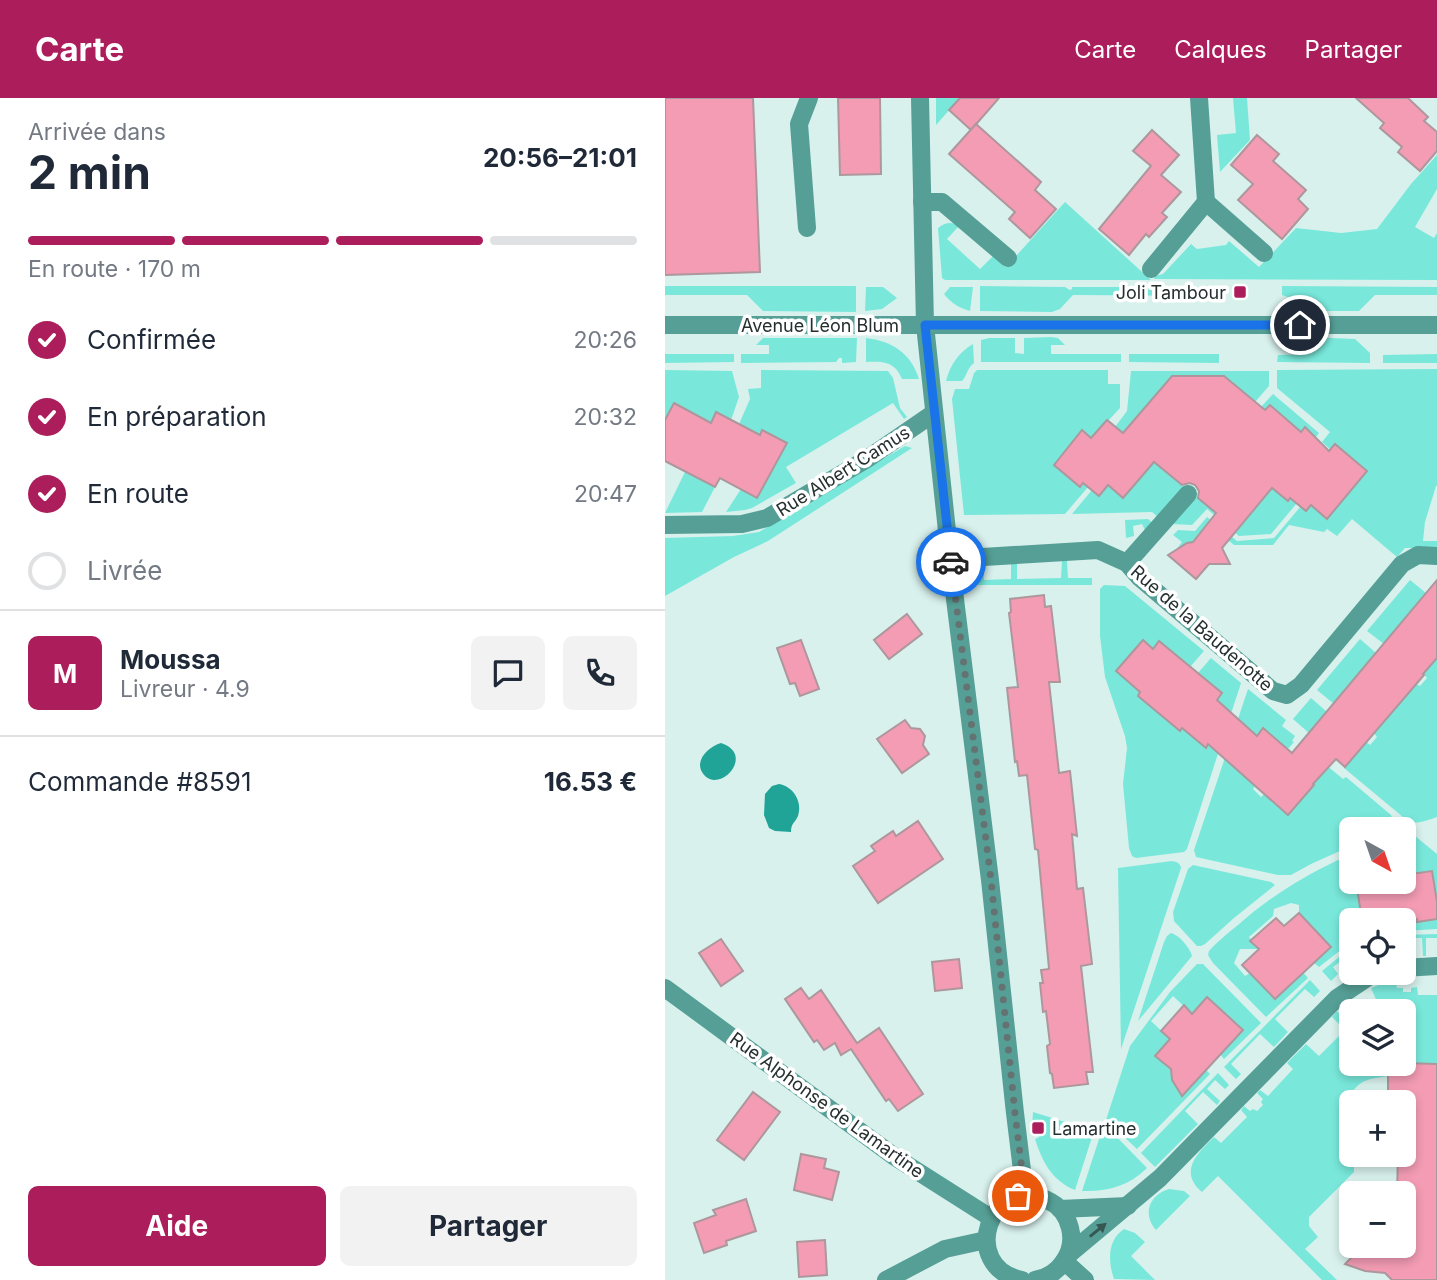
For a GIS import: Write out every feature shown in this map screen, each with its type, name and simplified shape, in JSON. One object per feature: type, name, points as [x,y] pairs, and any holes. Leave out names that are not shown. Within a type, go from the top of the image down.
[{"type":"street","points":[[807,228],[799,124],[809,98]]},
{"type":"street","name":"Rue Albert Camus","points":[[920,98],[925,325],[950,559],[991,880],[1025,1195]]},
{"type":"street","points":[[1151,270],[1206,202],[1199,98]]},
{"type":"street","points":[[922,202],[942,202],[1008,258]]},
{"type":"street","points":[[1206,202],[1264,253]]},
{"type":"street","name":"Avenue Léon Blum","points":[[665,326],[1437,325]]},
{"type":"street","name":"Rue Albert Camus","points":[[665,525],[742,524],[768,518],[867,459],[934,413]]},
{"type":"street","points":[[1127,563],[1188,494]]},
{"type":"street","name":"Rue de la Baudenotte","points":[[950,559],[1098,550],[1127,563],[1140,578],[1273,691],[1287,695],[1301,685],[1402,564],[1418,555],[1437,556]]},
{"type":"street","points":[[1416,967],[1437,966]]},
{"type":"street","points":[[1038,1280],[1050,1275],[1066,1258],[1128,1206],[1337,998],[1356,985]]},
{"type":"street","name":"Rue Alphonse de Lamartine","points":[[665,988],[895,1157],[991,1218]]},
{"type":"street","points":[[1022,1280],[1003,1273],[988,1253],[987,1229],[991,1218],[1005,1202],[1025,1195],[1045,1199],[1061,1209],[1071,1231],[1071,1243],[1066,1258]]},
{"type":"street","points":[[1061,1209],[1128,1206]]},
{"type":"street","points":[[886,1280],[945,1249],[986,1240]]},
{"type":"street","points":[[1066,1258],[1085,1280]]},
{"type":"shaded area","points":[[936,98],[960,98],[936,125]]},
{"type":"shaded area","points":[[1233,98],[1247,98],[1250,140],[1220,172],[1217,135],[1236,133]]},
{"type":"shaded area","points":[[1437,155],[1437,189],[1415,227],[1434,238],[1437,233],[1437,280],[1154,279],[1155,276],[1163,274],[1191,244],[1197,249],[1226,245],[1229,241],[1259,267],[1296,228],[1341,233],[1377,229]]},
{"type":"shaded area","points":[[1065,202],[1151,280],[942,278],[938,228],[941,226],[951,223],[959,226],[947,239],[980,269],[993,256],[1006,267]]},
{"type":"shaded area","points":[[665,286],[856,286],[856,312],[763,311],[747,295],[665,295]]},
{"type":"shaded area","points":[[980,286],[1065,287],[1070,290],[1072,287],[1166,287],[1173,290],[1174,287],[1216,287],[1216,296],[1073,295],[1060,309],[1052,312],[980,311]]},
{"type":"shaded area","points":[[1282,286],[1437,287],[1437,295],[1375,295],[1359,311],[1325,311],[1282,295]]},
{"type":"shaded area","points":[[866,287],[883,287],[897,298],[882,309],[865,311]]},
{"type":"shaded area","points":[[950,287],[973,287],[970,311],[955,305],[944,294]]},
{"type":"shaded area","points":[[1308,337],[1355,339],[1370,353],[1370,363],[1277,362],[1278,355],[1309,354],[1308,345],[1296,345]]},
{"type":"shaded area","points":[[763,338],[857,338],[856,362],[842,363],[842,358],[839,358],[836,362],[741,363],[741,354],[769,354],[769,345],[756,345]]},
{"type":"shaded area","points":[[866,338],[892,345],[906,355],[919,379],[902,379],[896,369],[887,363],[866,362]]},
{"type":"shaded area","points":[[1015,338],[1015,353],[1024,354],[1024,338],[1058,338],[1065,345],[1051,345],[1051,354],[1121,354],[1121,362],[981,362],[981,340]]},
{"type":"shaded area","points":[[973,344],[974,363],[964,379],[946,381],[956,360]]},
{"type":"shaded area","points":[[665,354],[734,354],[734,362],[665,363]]},
{"type":"shaded area","points":[[1129,354],[1219,354],[1219,363],[1129,362]]},
{"type":"shaded area","points":[[1437,354],[1437,363],[1383,363],[1383,355]]},
{"type":"shaded area","points":[[1437,369],[1437,486],[1425,522],[1423,541],[1437,541],[1437,548],[1405,548],[1397,557],[1352,519],[1337,536],[1327,529],[1324,532],[1289,525],[1273,545],[1234,545],[1208,524],[1193,542],[1176,550],[1182,542],[1173,535],[1178,530],[1195,531],[1207,517],[1237,541],[1274,538],[1301,506],[1306,510],[1311,505],[1327,518],[1367,471],[1335,444],[1330,449],[1322,442],[1330,432],[1277,388],[1277,370]]},
{"type":"shaded area","points":[[665,370],[732,371],[739,397],[731,420],[717,412],[711,423],[674,403],[665,420]]},
{"type":"shaded area","points":[[761,370],[888,371],[893,378],[900,408],[907,417],[904,419],[893,403],[786,467],[796,483],[752,508],[726,512],[741,489],[758,497],[786,443],[762,430],[760,435],[739,424],[750,399],[748,389],[761,388]]},
{"type":"shaded area","points":[[977,370],[1108,370],[1108,384],[1120,384],[1120,408],[1091,438],[1082,431],[1054,465],[1079,486],[1083,483],[1088,487],[1065,514],[964,515],[952,399],[955,389],[969,389]]},
{"type":"shaded area","points":[[1131,371],[1269,371],[1269,386],[1255,402],[1224,376],[1172,376],[1122,433],[1115,427],[1127,411]]},
{"type":"shaded area","points":[[1273,394],[1319,433],[1316,437],[1305,428],[1301,432],[1270,405],[1265,410],[1261,407]]},
{"type":"shaded area","points":[[905,446],[912,448],[768,541],[665,596],[665,538],[733,536],[759,532]]},
{"type":"shaded area","points":[[1154,462],[1185,488],[1159,518],[1152,512],[1072,514],[1092,490],[1099,496],[1108,485],[1124,498]]},
{"type":"shaded area","points":[[685,472],[715,487],[702,512],[665,513]]},
{"type":"shaded area","points":[[1272,488],[1287,501],[1290,498],[1297,503],[1271,534],[1239,536],[1207,509],[1192,525],[1172,524],[1195,496],[1236,530]]},
{"type":"shaded area","points":[[1148,519],[1154,524],[1146,532],[1142,524],[1133,526],[1134,536],[1126,538],[1125,520]]},
{"type":"shaded area","points":[[1062,561],[1067,561],[1068,578],[1092,578],[1092,585],[972,585],[970,567],[975,564],[983,562],[984,580],[1011,579],[1011,562],[1017,562],[1017,579],[1061,578]]},
{"type":"shaded area","points":[[1410,580],[1426,593],[1384,644],[1367,631]]},
{"type":"shaded area","points":[[1104,585],[1125,586],[1204,651],[1190,667],[1159,641],[1153,649],[1142,640],[1117,670],[1141,690],[1138,696],[1179,731],[1184,726],[1207,747],[1213,732],[1216,702],[1222,693],[1198,673],[1211,658],[1241,683],[1184,852],[1136,858],[1132,856],[1129,848],[1123,784],[1127,748],[1105,677],[1100,636],[1100,589]]},
{"type":"shaded area","points":[[1360,639],[1376,653],[1334,704],[1317,690]]},
{"type":"shaded area","points":[[1437,658],[1437,817],[1416,822],[1416,817],[1403,817],[1344,768],[1365,741],[1370,745],[1377,737],[1373,732],[1415,683],[1420,686],[1427,678],[1423,673]]},
{"type":"shaded area","points":[[1248,689],[1286,720],[1282,726],[1295,736],[1288,749],[1263,729],[1231,765],[1256,785],[1253,789],[1261,797],[1265,793],[1289,815],[1314,786],[1303,746],[1343,779],[1346,777],[1392,817],[1339,817],[1339,851],[1291,875],[1278,875],[1196,857],[1194,850]]},
{"type":"shaded area","points":[[1311,698],[1327,712],[1309,733],[1293,719]]},
{"type":"shaded area","points":[[721,743],[731,748],[735,762],[726,775],[712,780],[701,771],[701,761],[706,752]]},
{"type":"shaded area","points":[[779,784],[789,788],[798,800],[798,816],[791,832],[769,828],[764,815],[765,794],[772,786]]},
{"type":"shaded area","points":[[1416,837],[1437,854],[1437,902],[1432,871],[1416,873]]},
{"type":"shaded area","points":[[1339,860],[1339,894],[1358,894],[1360,908],[1339,908],[1339,951],[1319,967],[1314,963],[1331,947],[1299,913],[1299,905],[1291,903],[1274,909],[1273,916],[1249,937],[1259,949],[1240,949],[1234,963],[1245,976],[1250,973],[1274,999],[1299,977],[1302,971],[1308,978],[1266,1017],[1213,963],[1208,955],[1209,951],[1251,914],[1306,877]]},
{"type":"shaded area","points":[[1172,861],[1178,863],[1181,868],[1121,1049],[1118,868]]},
{"type":"shaded area","points":[[1193,865],[1275,885],[1205,944],[1197,946],[1174,921],[1173,912],[1188,869]]},
{"type":"shaded area","points":[[1416,919],[1437,919],[1437,929],[1416,930]]},
{"type":"shaded area","points":[[1171,933],[1184,942],[1192,956],[1138,1021],[1164,942]]},
{"type":"shaded area","points":[[1437,934],[1437,938],[1426,938],[1426,956],[1423,956],[1422,938],[1416,938],[1416,935]]},
{"type":"shaded area","points":[[1339,957],[1339,963],[1333,967],[1338,974],[1331,981],[1322,971]]},
{"type":"shaded area","points":[[1197,964],[1203,964],[1261,1023],[1224,1059],[1219,1053],[1207,998],[1192,1014],[1173,996],[1151,1021],[1170,1039],[1156,1056],[1171,1069],[1172,1080],[1183,1095],[1206,1070],[1210,1074],[1137,1149],[1106,1120],[1130,1046],[1170,992]]},
{"type":"shaded area","points":[[1310,980],[1320,991],[1314,997],[1305,989],[1275,1019],[1288,1032],[1274,1047],[1260,1034],[1231,1064],[1241,1074],[1236,1079],[1224,1067]]},
{"type":"shaded area","points":[[1396,985],[1397,988],[1403,988],[1403,992],[1411,992],[1411,988],[1417,987],[1418,995],[1437,995],[1437,1064],[1416,1063],[1416,999],[1376,999],[1371,988]]},
{"type":"shaded area","points":[[1337,1011],[1339,1024],[1332,1017]]},
{"type":"shaded area","points":[[1339,1036],[1339,1076],[1388,1076],[1364,1082],[1354,1090],[1339,1090],[1339,1167],[1354,1167],[1354,1172],[1345,1181],[1339,1181],[1339,1187],[1309,1217],[1309,1226],[1318,1237],[1305,1249],[1337,1280],[1322,1280],[1218,1176],[1202,1192],[1191,1176],[1193,1163],[1205,1146],[1214,1137],[1221,1143],[1247,1117],[1241,1110],[1244,1106],[1250,1111],[1257,1111],[1263,1105],[1263,1099],[1257,1093],[1260,1090],[1268,1096],[1293,1069],[1287,1063],[1306,1044],[1319,1056]]},
{"type":"shaded area","points":[[1218,1073],[1229,1085],[1225,1089],[1215,1080],[1207,1089],[1220,1101],[1217,1105],[1203,1092],[1185,1111],[1198,1124],[1155,1167],[1141,1153]]},
{"type":"shaded area","points":[[1033,1112],[1094,1131],[1075,1190],[1054,1176],[1041,1155],[1035,1139],[1039,1137],[1038,1127],[1032,1127]]},
{"type":"shaded area","points":[[1104,1124],[1147,1168],[1117,1187],[1082,1191]]},
{"type":"shaded area","points":[[1169,1189],[1184,1191],[1190,1196],[1156,1230],[1149,1218],[1150,1206],[1152,1200]]},
{"type":"shaded area","points":[[1124,1229],[1135,1233],[1145,1242],[1131,1256],[1155,1280],[1114,1279],[1110,1252],[1114,1239]]},
{"type":"building","points":[[665,98],[753,98],[760,272],[665,275]]},
{"type":"building","points":[[838,98],[880,98],[881,174],[840,175]]},
{"type":"building","points":[[960,98],[999,98],[971,130],[949,110]]},
{"type":"building","points":[[1356,98],[1408,98],[1428,117],[1424,121],[1437,132],[1437,151],[1420,171],[1398,152],[1402,147],[1380,128],[1384,123]]},
{"type":"building","points":[[976,124],[1041,182],[1035,190],[1056,209],[1030,238],[1009,219],[1015,212],[949,154]]},
{"type":"building","points":[[1152,130],[1179,155],[1161,175],[1181,192],[1162,213],[1167,217],[1149,237],[1146,234],[1129,255],[1099,229],[1151,166],[1133,151]]},
{"type":"building","points":[[1257,135],[1279,154],[1273,161],[1306,190],[1298,199],[1308,209],[1282,239],[1238,200],[1253,184],[1231,165]]},
{"type":"building","points":[[1172,376],[1224,376],[1265,410],[1270,405],[1301,432],[1305,427],[1329,451],[1335,444],[1367,471],[1327,519],[1311,505],[1306,511],[1272,488],[1222,548],[1230,564],[1209,564],[1196,579],[1168,555],[1193,542],[1216,513],[1198,498],[1199,491],[1195,485],[1182,485],[1154,462],[1123,498],[1108,485],[1099,496],[1083,483],[1080,487],[1054,465],[1082,430],[1091,438],[1107,420],[1123,433]]},
{"type":"building","points":[[674,403],[711,423],[716,412],[760,435],[762,430],[787,443],[757,498],[720,478],[715,487],[665,461],[665,420]]},
{"type":"building","points":[[1437,580],[1437,658],[1345,767],[1336,759],[1288,815],[1208,744],[1206,748],[1182,728],[1180,731],[1138,696],[1140,692],[1116,671],[1143,640],[1153,649],[1159,641],[1222,693],[1217,700],[1257,736],[1263,728],[1292,753]]},
{"type":"building","points":[[1044,595],[1045,607],[1051,606],[1060,682],[1049,682],[1059,773],[1070,771],[1077,836],[1072,834],[1077,889],[1083,888],[1092,964],[1081,966],[1093,1072],[1086,1072],[1088,1084],[1054,1088],[1047,1046],[1050,1044],[1046,1011],[1043,1012],[1040,983],[1043,983],[1041,970],[1049,969],[1038,850],[1035,849],[1027,775],[1019,776],[1017,761],[1015,762],[1007,688],[1018,687],[1009,613],[1010,599]]},
{"type":"building","points":[[907,614],[922,634],[889,659],[874,640]]},
{"type":"building","points":[[801,640],[819,689],[800,696],[795,683],[790,684],[777,648]]},
{"type":"building","points":[[905,720],[911,728],[920,729],[925,736],[923,745],[929,754],[902,773],[877,739]]},
{"type":"building","points":[[918,821],[943,859],[878,903],[853,866],[875,851],[871,846],[893,831],[896,836]]},
{"type":"building","points":[[1432,871],[1437,919],[1417,922],[1416,908],[1360,908],[1358,894],[1416,894],[1416,873]]},
{"type":"building","points":[[1299,913],[1331,947],[1275,999],[1242,965],[1259,949],[1250,941],[1276,918],[1284,926]]},
{"type":"building","points":[[721,939],[743,971],[721,986],[699,953]]},
{"type":"building","points":[[959,959],[962,988],[935,991],[932,962]]},
{"type":"building","points":[[801,988],[809,999],[821,990],[857,1043],[879,1028],[923,1094],[898,1111],[889,1099],[886,1101],[851,1049],[841,1055],[835,1043],[824,1050],[817,1040],[814,1042],[785,999]]},
{"type":"building","points":[[1207,997],[1243,1030],[1182,1096],[1172,1080],[1171,1069],[1155,1056],[1170,1039],[1161,1031],[1184,1005],[1192,1014]]},
{"type":"building","points":[[1416,1063],[1437,1064],[1437,1280],[1392,1280],[1385,1273],[1365,1271],[1345,1264],[1351,1258],[1416,1258],[1416,1181],[1397,1181],[1398,1167],[1416,1167],[1416,1090],[1388,1090],[1388,1076],[1416,1076]]},
{"type":"building","points":[[753,1092],[780,1112],[744,1160],[717,1140]]},
{"type":"building","points":[[801,1154],[826,1159],[824,1168],[839,1172],[832,1200],[794,1190]]},
{"type":"building","points":[[746,1199],[756,1231],[726,1241],[727,1245],[704,1253],[694,1223],[716,1215],[713,1210]]},
{"type":"building","points":[[825,1240],[827,1275],[799,1277],[797,1242]]},
{"type":"way so far","points":[[951,562],[991,880],[1025,1195],[1018,1196]]},
{"type":"place","name":"Joli Tambour","points":[[1240,292]]},
{"type":"place","name":"Lamartine","points":[[1038,1128]]},
{"type":"route","points":[[951,562],[925,325],[1300,325]]}]
